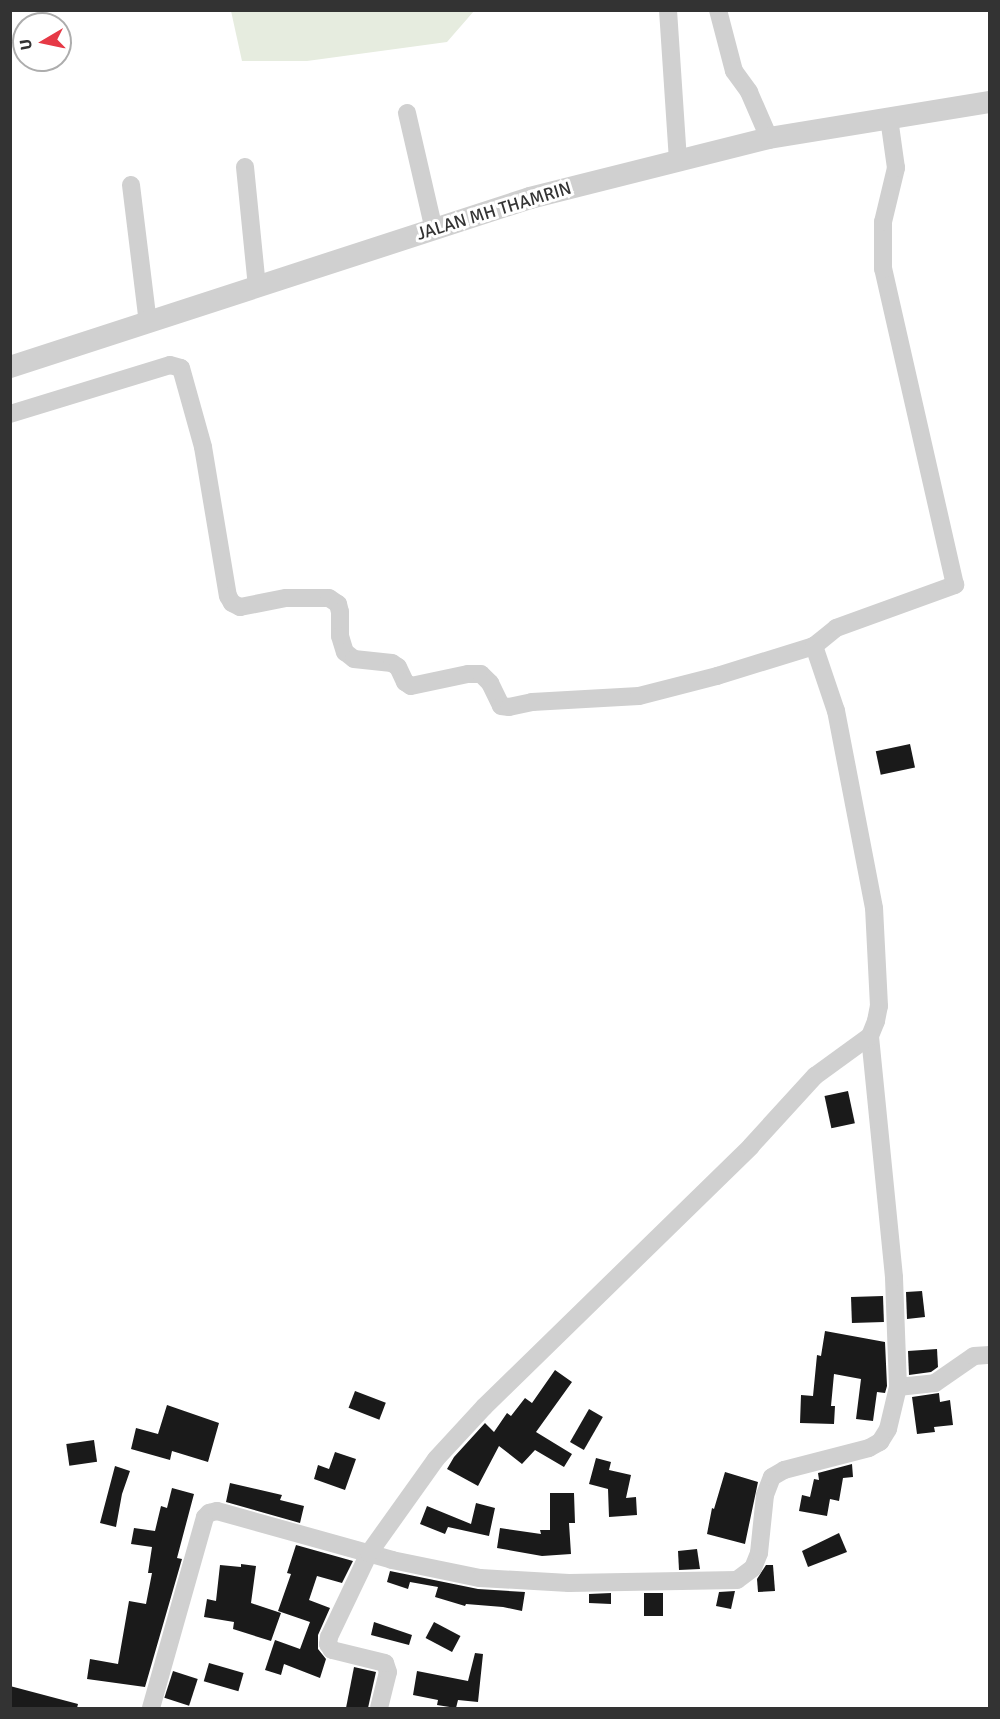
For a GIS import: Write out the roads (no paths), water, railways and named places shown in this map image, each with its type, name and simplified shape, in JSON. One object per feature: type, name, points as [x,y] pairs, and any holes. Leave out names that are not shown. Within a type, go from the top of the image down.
[{"type":"street","points":[[668,10],[678,162]]},
{"type":"street","points":[[718,10],[734,71],[749,92],[769,138]]},
{"type":"street","name":"JALAN MH THAMRIN","points":[[10,367],[530,198],[769,138],[990,102]]},
{"type":"street","points":[[406,113],[434,230]]},
{"type":"street","points":[[10,414],[170,365],[181,368],[203,447],[228,596],[232,603],[240,607],[286,598],[329,598],[338,604],[340,636],[345,652],[354,659],[392,663],[398,667],[405,682],[411,686],[468,674],[481,674],[490,683],[501,706],[509,707],[531,702],[639,696],[717,676],[814,646],[836,628],[955,585],[883,269],[883,222],[896,168],[889,118]]},
{"type":"street","points":[[245,167],[257,288]]},
{"type":"street","points":[[130,185],[148,323]]},
{"type":"street","points":[[151,1708],[205,1517],[209,1513],[218,1511],[369,1553],[480,1578],[569,1583],[737,1580],[753,1568],[759,1553],[765,1495],[772,1477],[784,1470],[869,1448],[880,1442],[888,1429],[898,1387],[894,1277],[870,1036],[879,1006],[874,908],[836,711],[814,646]]},
{"type":"street","points":[[379,1708],[388,1672],[386,1663],[332,1650],[328,1644],[369,1553],[436,1459],[484,1407],[751,1146],[815,1076],[870,1036]]},
{"type":"street","points":[[898,1387],[935,1383],[974,1356],[990,1355]]}]
